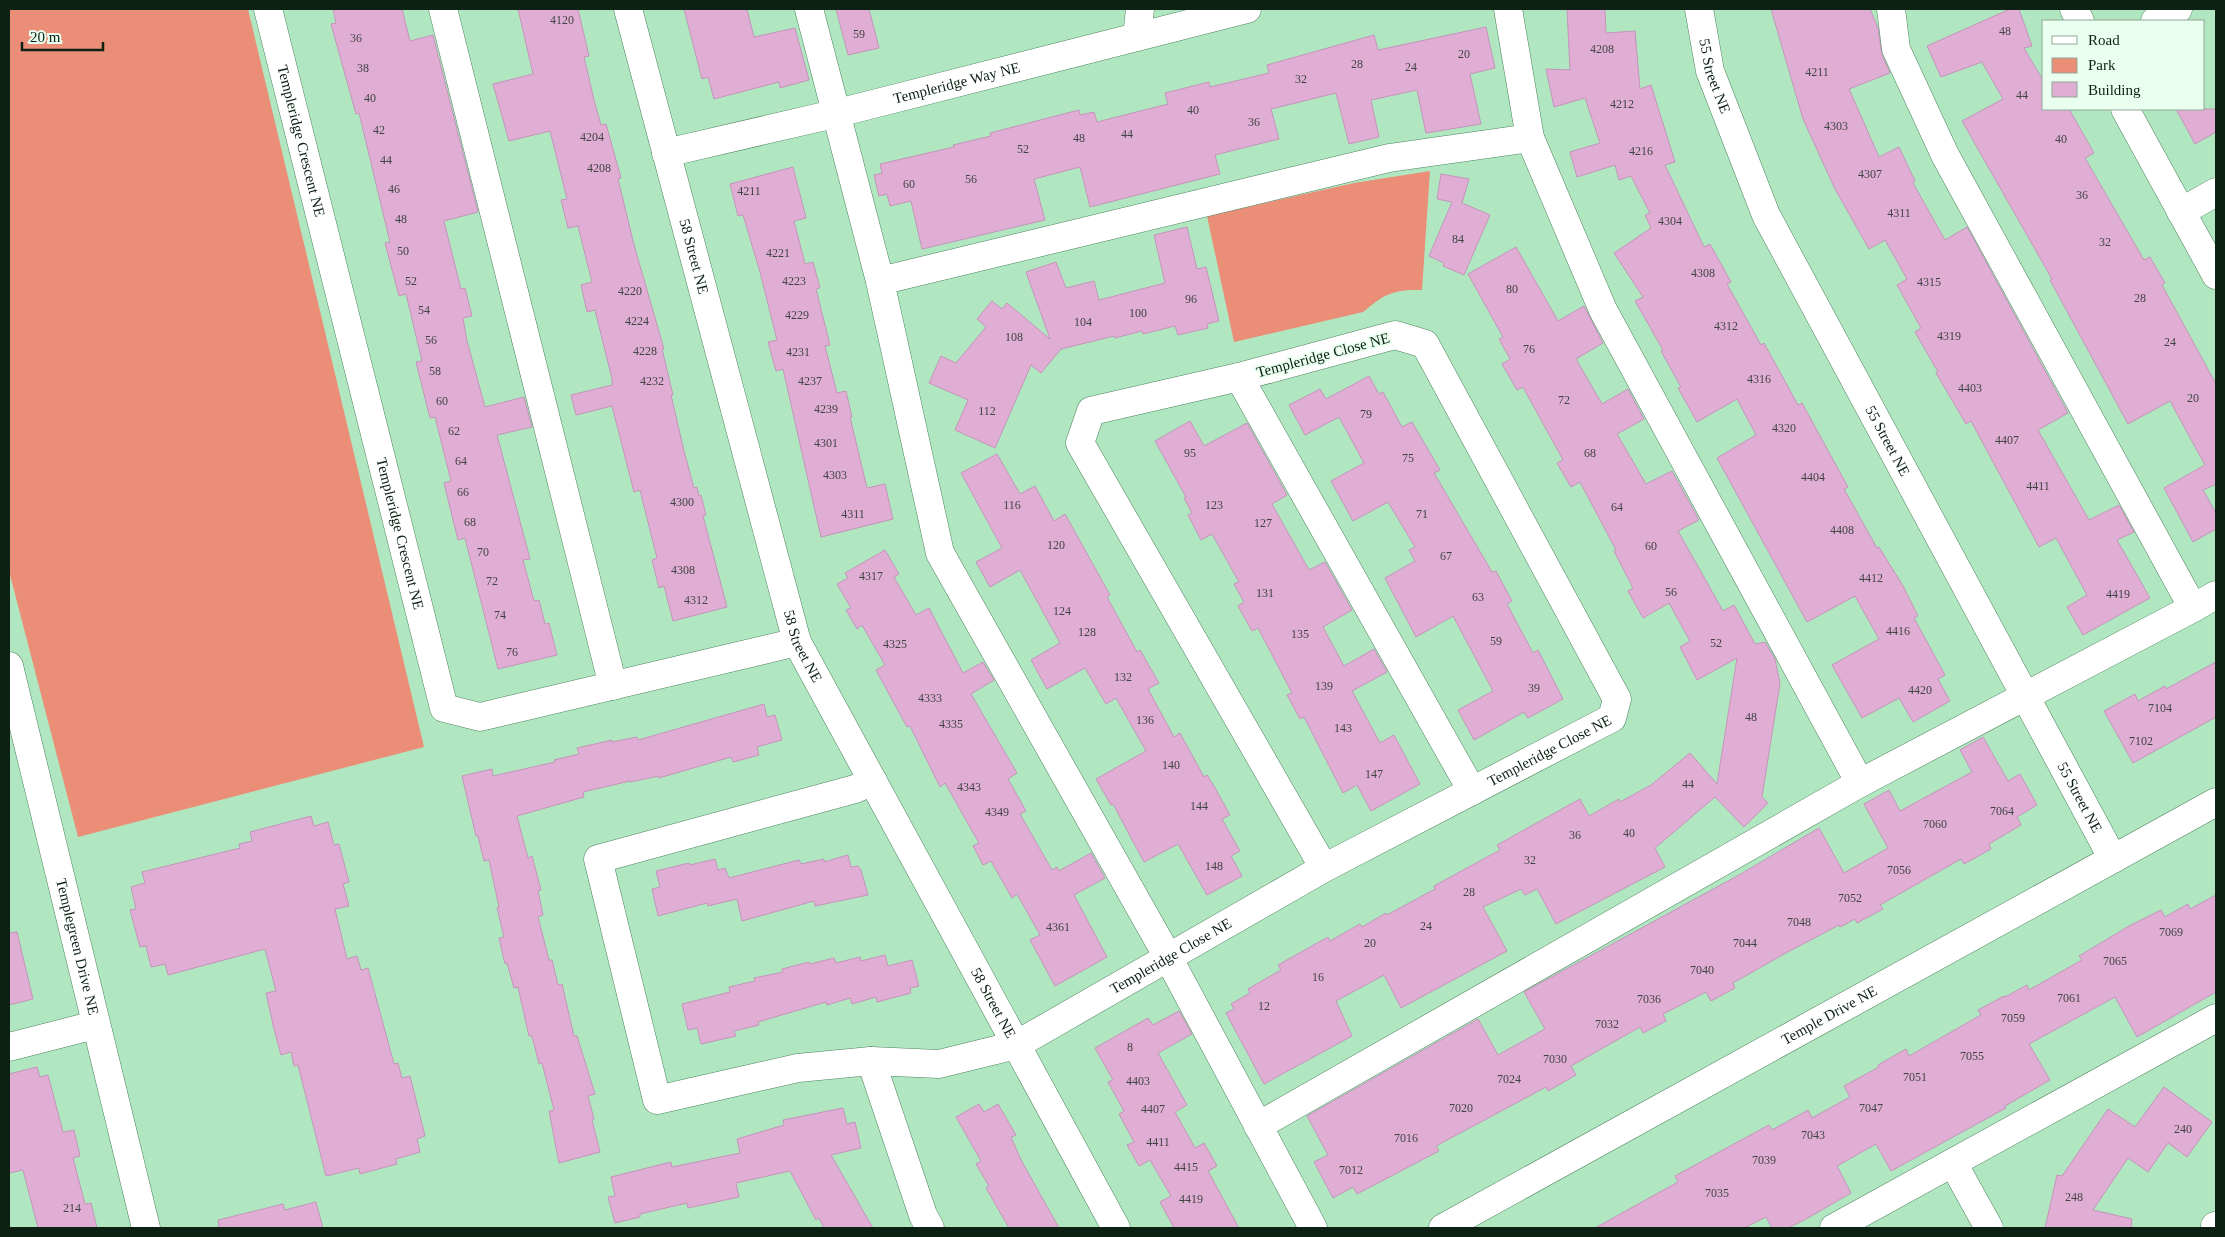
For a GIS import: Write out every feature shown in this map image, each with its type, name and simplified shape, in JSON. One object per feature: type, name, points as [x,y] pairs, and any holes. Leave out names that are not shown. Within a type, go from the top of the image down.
[{"type":"street","name":"Templeridge Crescent NE","points":[[268,9],[444,708],[480,717],[797,642]]},
{"type":"street","points":[[443,9],[613,686]]},
{"type":"street","name":"58 Street NE","points":[[628,9],[797,642],[1116,1228]]},
{"type":"street","points":[[809,9],[834,114],[880,281],[940,553],[1168,957],[1313,1228]]},
{"type":"street","points":[[1138,37],[1140,9]]},
{"type":"street","name":"Templeridge Way NE","points":[[666,153],[834,114],[1247,9]]},
{"type":"street","points":[[1508,9],[1530,138],[1603,310],[1860,783]]},
{"type":"street","name":"55 Street NE","points":[[1699,9],[1710,72],[1766,215],[2113,859]]},
{"type":"street","points":[[1891,9],[1896,49],[1945,155],[2193,608]]},
{"type":"street","points":[[2158,20],[2178,9]]},
{"type":"street","points":[[2126,110],[2216,275]]},
{"type":"street","points":[[880,281],[1388,158],[1530,138]]},
{"type":"street","points":[[2181,212],[2216,192]]},
{"type":"street","name":"Templeridge Close NE","points":[[873,781],[855,790],[598,859],[658,1100],[798,1068],[871,1061],[939,1064],[1016,1045],[1324,868],[1612,718],[1617,699],[1425,344],[1395,335],[1239,377],[1091,412],[1080,443],[1324,868]]},
{"type":"street","points":[[1239,377],[1472,791]]},
{"type":"street","points":[[1258,1126],[1860,783],[2026,698],[2216,594]]},
{"type":"street","name":"Templegreen Drive NE","points":[[9,666],[146,1228]]},
{"type":"street","name":"Temple Drive NE","points":[[1442,1228],[2216,802]]},
{"type":"street","points":[[1834,1228],[2216,1018]]},
{"type":"street","points":[[9,1047],[95,1025]]},
{"type":"street","points":[[871,1061],[923,1214],[930,1228]]},
{"type":"street","points":[[1954,1163],[1989,1228]]},
{"type":"green space","points":[[9,9],[248,9],[424,747],[78,837],[9,571]]},
{"type":"green space","points":[[1430,171],[1422,290],[1404,290],[1390,294],[1363,312],[1234,342],[1207,216],[1354,183]]},
{"type":"building","points":[[333,9],[402,9],[410,41],[433,35],[478,212],[444,221],[461,289],[465,288],[472,316],[463,318],[467,341],[485,407],[524,397],[532,427],[497,435],[530,559],[523,560],[534,601],[539,600],[545,624],[549,623],[557,655],[498,669],[465,538],[458,540],[444,483],[451,481],[435,417],[430,418],[416,362],[422,361],[406,294],[399,296],[385,243],[390,242],[359,113],[356,114],[331,24],[336,23]]},
{"type":"building","points":[[518,9],[578,9],[589,56],[584,57],[595,104],[601,125],[606,124],[621,178],[618,179],[634,245],[664,349],[662,349],[684,451],[694,488],[697,487],[699,496],[701,495],[706,515],[703,516],[727,607],[673,621],[664,586],[659,588],[652,560],[657,558],[640,490],[634,492],[612,406],[576,415],[571,395],[612,385],[612,379],[595,310],[587,312],[581,285],[592,282],[578,226],[568,228],[561,200],[567,199],[550,131],[509,141],[493,84],[533,74]]},
{"type":"building","points":[[684,9],[747,9],[754,37],[795,28],[809,80],[780,88],[779,82],[714,99],[708,77],[702,79]]},
{"type":"building","points":[[836,9],[869,9],[879,48],[848,55]]},
{"type":"building","points":[[1567,9],[1605,9],[1606,33],[1635,31],[1640,89],[1651,85],[1675,162],[1665,165],[1704,247],[1710,244],[1731,282],[1727,284],[1761,345],[1764,343],[1798,405],[1802,403],[1848,487],[1844,489],[1877,548],[1879,547],[1903,586],[1918,616],[1914,618],[1945,675],[1938,679],[1950,701],[1913,722],[1899,698],[1862,718],[1832,665],[1879,639],[1855,596],[1807,622],[1717,458],[1756,435],[1737,399],[1697,422],[1678,388],[1681,387],[1661,351],[1663,350],[1635,301],[1643,297],[1614,253],[1651,228],[1645,215],[1650,213],[1631,176],[1619,180],[1615,165],[1577,177],[1570,152],[1600,143],[1585,98],[1554,107],[1546,69],[1570,70]]},
{"type":"building","points":[[1771,9],[1870,9],[1878,28],[1882,55],[1890,73],[1849,89],[1879,157],[1899,147],[1915,181],[1913,183],[1945,240],[1967,227],[2068,413],[2038,430],[2089,520],[2119,505],[2134,532],[2117,540],[2150,598],[2083,635],[2067,607],[2087,595],[2056,538],[2039,547],[1971,421],[1966,424],[1936,373],[1938,372],[1915,332],[1921,328],[1897,285],[1907,279],[1885,240],[1869,249],[1835,189],[1803,119]]},
{"type":"building","points":[[2010,9],[2019,9],[2032,46],[2024,48],[2042,79],[2042,110],[2070,110],[2094,153],[2085,158],[2144,260],[2150,257],[2165,283],[2162,285],[2216,384],[2216,484],[2203,490],[2216,513],[2216,529],[2193,542],[2164,488],[2205,465],[2170,401],[2128,424],[2050,280],[2052,279],[1962,121],[2003,99],[1982,62],[1941,77],[1927,46]]},
{"type":"building","points":[[1486,27],[1495,68],[1470,74],[1481,124],[1426,133],[1417,90],[1371,100],[1379,137],[1349,144],[1336,93],[1271,109],[1279,139],[1215,155],[1220,174],[1090,207],[1080,167],[1034,179],[1045,220],[922,249],[911,201],[890,206],[887,194],[879,196],[874,175],[882,173],[880,164],[954,147],[953,145],[991,136],[990,133],[1079,110],[1080,115],[1094,112],[1097,122],[1168,104],[1165,93],[1209,82],[1210,87],[1269,73],[1267,65],[1374,35],[1378,50]]},
{"type":"building","points":[[2216,109],[2216,132],[2195,144],[2177,110]]},
{"type":"building","points":[[793,167],[806,218],[794,221],[805,264],[813,262],[820,288],[816,289],[830,345],[825,346],[837,393],[846,391],[852,417],[850,417],[867,488],[885,484],[893,519],[821,537],[783,369],[776,371],[768,342],[777,340],[760,272],[743,215],[738,216],[730,184]]},
{"type":"building","points":[[1441,174],[1469,179],[1462,203],[1490,215],[1464,275],[1443,266],[1444,263],[1429,256],[1452,202],[1437,199]]},
{"type":"building","points":[[1187,227],[1197,269],[1206,267],[1219,321],[1207,324],[1208,328],[1178,335],[1175,326],[1143,334],[1142,331],[1115,338],[1114,336],[1061,349],[1041,373],[1031,365],[995,448],[955,430],[968,400],[929,383],[941,356],[956,363],[986,327],[977,319],[992,301],[1002,309],[1007,303],[1050,339],[1026,272],[1056,262],[1066,288],[1094,281],[1099,300],[1165,283],[1154,235]]},
{"type":"building","points":[[1516,247],[1558,321],[1584,306],[1603,343],[1576,359],[1602,404],[1628,389],[1644,419],[1617,434],[1646,484],[1672,471],[1699,520],[1678,531],[1723,611],[1734,605],[1755,644],[1765,642],[1775,659],[1780,683],[1762,797],[1768,803],[1744,827],[1715,797],[1655,848],[1665,867],[1556,924],[1537,889],[1525,895],[1521,889],[1483,907],[1507,951],[1401,1008],[1384,975],[1336,1001],[1352,1036],[1264,1084],[1226,1013],[1234,1009],[1231,1004],[1250,993],[1248,989],[1281,970],[1278,965],[1328,937],[1330,941],[1360,924],[1362,927],[1435,889],[1434,886],[1500,850],[1497,845],[1580,799],[1589,816],[1619,799],[1620,802],[1651,785],[1690,753],[1717,784],[1737,658],[1697,680],[1680,647],[1690,641],[1669,603],[1643,618],[1628,591],[1633,588],[1614,551],[1616,550],[1580,482],[1571,487],[1557,463],[1563,460],[1523,387],[1517,390],[1502,364],[1510,359],[1499,339],[1503,337],[1468,274]]},
{"type":"building","points":[[1369,376],[1379,394],[1383,392],[1402,427],[1412,422],[1440,470],[1434,473],[1492,572],[1496,571],[1512,601],[1507,604],[1533,653],[1538,650],[1563,699],[1528,718],[1524,712],[1474,740],[1458,710],[1493,691],[1453,616],[1416,637],[1385,578],[1415,561],[1409,550],[1415,547],[1388,502],[1353,521],[1331,481],[1364,463],[1339,417],[1305,435],[1289,405],[1320,389],[1326,399]]},
{"type":"building","points":[[1190,421],[1204,446],[1247,423],[1287,495],[1272,504],[1309,570],[1325,562],[1352,610],[1323,627],[1344,666],[1374,649],[1387,672],[1352,691],[1380,743],[1394,735],[1420,784],[1371,811],[1357,785],[1343,793],[1304,717],[1300,719],[1287,695],[1292,693],[1258,628],[1252,631],[1238,606],[1244,602],[1234,584],[1239,582],[1212,534],[1201,540],[1188,515],[1192,513],[1184,498],[1186,497],[1155,441]]},
{"type":"building","points":[[997,454],[1020,494],[1035,486],[1054,521],[1065,514],[1110,595],[1107,597],[1137,652],[1140,650],[1159,683],[1148,689],[1174,737],[1180,733],[1204,777],[1207,775],[1230,815],[1222,819],[1240,851],[1231,856],[1242,876],[1207,895],[1178,844],[1144,862],[1113,804],[1111,805],[1096,779],[1146,751],[1116,698],[1106,704],[1085,668],[1047,689],[1031,660],[1060,643],[1020,570],[990,587],[976,562],[1002,548],[961,473]]},
{"type":"building","points":[[885,550],[899,574],[894,577],[916,615],[929,608],[963,673],[983,662],[994,680],[971,694],[1017,773],[1008,779],[1026,811],[1020,814],[1052,870],[1057,867],[1059,871],[1091,853],[1105,878],[1074,895],[1107,957],[1055,986],[1030,940],[1040,935],[1017,894],[1012,898],[991,861],[983,865],[973,846],[979,843],[945,783],[940,787],[910,726],[907,727],[876,670],[885,665],[862,625],[857,629],[846,610],[851,608],[837,584],[848,578],[845,573]]},
{"type":"building","points":[[2216,662],[2216,717],[2133,763],[2104,711],[2135,694],[2138,701],[2165,686],[2166,689]]},
{"type":"building","points":[[764,704],[767,717],[775,715],[782,740],[757,747],[759,755],[733,762],[731,757],[659,778],[659,776],[630,781],[583,792],[584,797],[517,816],[528,858],[532,856],[541,890],[538,891],[543,915],[538,917],[549,960],[552,960],[558,985],[562,984],[574,1036],[577,1036],[595,1094],[588,1096],[600,1152],[559,1163],[549,1111],[554,1110],[542,1063],[539,1064],[532,1036],[529,1036],[518,987],[514,988],[507,963],[505,964],[499,938],[504,937],[489,860],[484,861],[462,776],[492,769],[493,776],[555,762],[554,760],[579,754],[577,748],[612,740],[612,742],[637,737],[638,740]]},
{"type":"building","points":[[1983,737],[2008,781],[2020,774],[2037,805],[2017,817],[2021,825],[1989,844],[1991,849],[1964,864],[1961,859],[1880,905],[1883,909],[1857,923],[1855,919],[1840,927],[1839,925],[1784,954],[1733,983],[1735,988],[1711,1001],[1706,992],[1663,1014],[1666,1021],[1643,1033],[1640,1027],[1571,1066],[1576,1075],[1548,1091],[1546,1087],[1436,1146],[1439,1151],[1357,1194],[1353,1187],[1333,1198],[1314,1162],[1328,1155],[1307,1116],[1478,1019],[1498,1055],[1545,1029],[1524,992],[1739,875],[1819,828],[1844,873],[1888,848],[1864,804],[1889,790],[1900,811],[1972,772],[1960,750]]},
{"type":"building","points":[[311,816],[314,826],[328,822],[334,845],[339,844],[349,882],[343,884],[349,906],[335,909],[347,959],[357,956],[361,970],[368,968],[394,1064],[398,1063],[402,1078],[410,1076],[425,1136],[417,1139],[420,1152],[396,1159],[397,1164],[360,1174],[359,1168],[326,1176],[298,1065],[294,1066],[291,1052],[281,1055],[274,1029],[266,993],[276,991],[265,949],[168,975],[165,964],[151,967],[146,946],[140,947],[130,910],[136,909],[131,887],[145,883],[142,872],[240,848],[239,844],[252,841],[250,832]]},
{"type":"building","points":[[848,855],[851,867],[858,866],[861,870],[868,895],[815,906],[814,901],[742,921],[737,899],[708,906],[707,903],[658,916],[652,889],[660,887],[656,871],[715,859],[718,870],[725,868],[729,878],[799,860],[801,864],[824,859],[824,862]]},
{"type":"building","points":[[2216,895],[2216,992],[2137,1037],[2115,997],[2029,1044],[2050,1080],[2005,1106],[2006,1108],[1891,1171],[1876,1144],[1837,1166],[1851,1193],[1806,1219],[1788,1228],[1772,1228],[1766,1217],[1744,1228],[1595,1228],[1678,1182],[1675,1176],[1769,1125],[1772,1130],[1808,1110],[1812,1118],[1850,1097],[1844,1086],[1879,1067],[1878,1065],[1906,1049],[1909,1056],[1981,1015],[1978,1010],[2004,996],[2027,985],[2029,990],[2082,960],[2079,956],[2129,926],[2161,910],[2165,917],[2188,904],[2190,909]]},
{"type":"building","points":[[17,932],[33,999],[9,1005],[9,933]]},
{"type":"building","points":[[885,955],[888,966],[912,960],[919,986],[910,988],[911,993],[877,1002],[876,997],[852,1004],[850,998],[827,1005],[826,1002],[758,1022],[759,1025],[734,1031],[736,1036],[701,1044],[697,1028],[688,1030],[682,1004],[730,992],[729,987],[755,981],[754,978],[783,972],[782,969],[809,962],[810,964],[834,958],[836,963],[860,957],[861,961]]},
{"type":"building","points":[[1179,1011],[1192,1034],[1158,1053],[1187,1105],[1175,1112],[1195,1148],[1204,1143],[1217,1166],[1208,1171],[1239,1228],[1174,1228],[1160,1202],[1171,1196],[1150,1160],[1139,1166],[1127,1145],[1134,1142],[1119,1114],[1124,1111],[1108,1082],[1113,1080],[1095,1048],[1148,1018],[1153,1025]]},
{"type":"building","points":[[37,1067],[40,1077],[48,1075],[63,1132],[74,1130],[80,1156],[73,1158],[85,1204],[91,1203],[97,1228],[38,1228],[23,1170],[9,1173],[9,1074]]},
{"type":"building","points":[[2164,1087],[2212,1122],[2187,1157],[2168,1143],[2148,1172],[2128,1158],[2093,1210],[2132,1219],[2131,1228],[2045,1228],[2057,1175],[2062,1176],[2108,1109],[2135,1127]]},
{"type":"building","points":[[979,1104],[984,1112],[998,1104],[1016,1135],[1011,1137],[1021,1160],[1059,1228],[1009,1228],[986,1188],[989,1186],[976,1164],[981,1161],[956,1117]]},
{"type":"building","points":[[843,1108],[847,1124],[855,1122],[861,1148],[831,1155],[873,1228],[824,1228],[819,1218],[816,1220],[790,1171],[736,1183],[739,1197],[688,1208],[687,1203],[640,1214],[640,1217],[615,1223],[608,1197],[615,1196],[611,1177],[671,1162],[672,1167],[740,1153],[737,1139],[784,1125],[783,1120]]},
{"type":"building","points":[[316,1202],[323,1228],[219,1228],[218,1220],[283,1204],[285,1210]]}]
